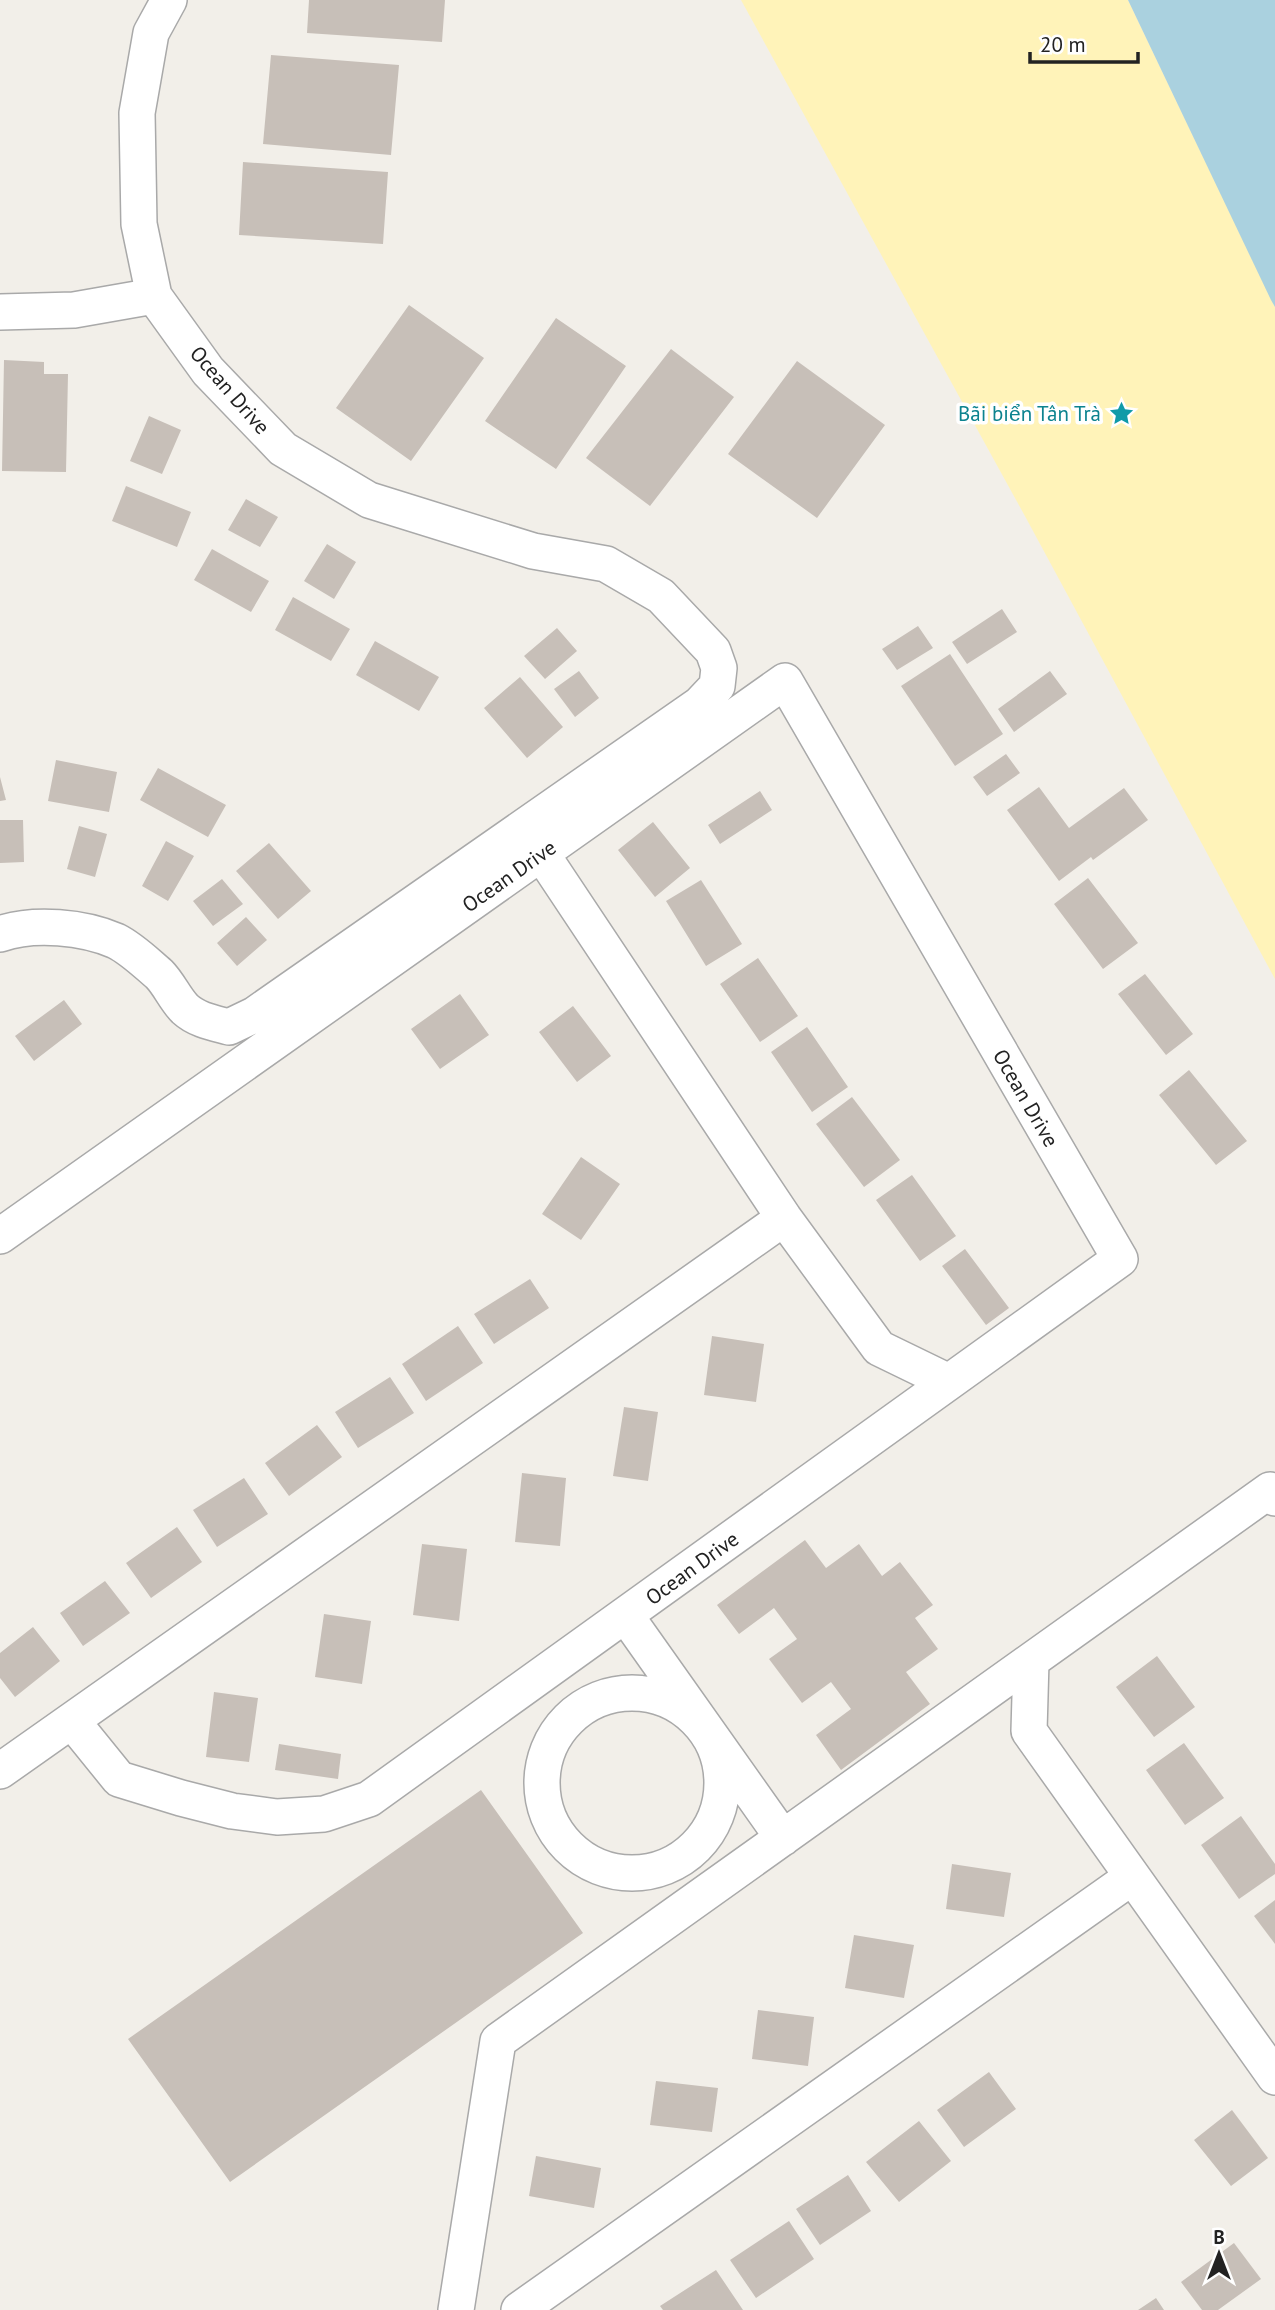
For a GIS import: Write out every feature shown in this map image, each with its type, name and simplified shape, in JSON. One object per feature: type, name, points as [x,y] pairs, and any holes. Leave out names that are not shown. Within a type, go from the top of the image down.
[{"type":"street","name":"Ocean Drive","points":[[0,1236],[535,838],[700,704],[717,686],[719,668],[713,651],[661,596],[606,564],[533,551],[369,500],[283,449],[208,370],[154,296],[139,224],[136,113],[152,33],[169,0]]},
{"type":"street","points":[[0,312],[74,310],[154,296]]},
{"type":"street","name":"Ocean Drive","points":[[72,1721],[119,1779],[232,1811],[277,1817],[324,1814],[369,1799],[1120,1259],[785,681],[535,838]]},
{"type":"street","points":[[0,934],[34,927],[62,928],[116,941],[162,977],[185,1009],[203,1021],[229,1027],[254,1015],[400,911],[535,838],[784,1218],[879,1348],[949,1382]]},
{"type":"street","points":[[0,1771],[784,1218]]},
{"type":"street","points":[[456,2310],[499,2041],[1270,1490],[1275,1498]]},
{"type":"street","points":[[626,1616],[783,1838]]},
{"type":"street","points":[[1031,1661],[1029,1731],[1275,2077]]},
{"type":"street","points":[[623,1692],[654,1694],[682,1706],[704,1727],[719,1752],[724,1782],[719,1811],[706,1837],[685,1858],[658,1870],[628,1874],[599,1867],[573,1852],[554,1830],[543,1802],[542,1771],[550,1742],[568,1718],[594,1700],[623,1692]]},
{"type":"street","points":[[519,2310],[1132,1877]]},
{"type":"sand","name":"Bãi biển Tân Trà","points":[[741,0],[1128,0],[1275,307],[1275,979],[1026,518]]},
{"type":"water","points":[[1128,0],[1275,0],[1275,307],[1271,300]]},
{"type":"building","points":[[309,0],[445,0],[442,42],[307,33]]},
{"type":"building","points":[[271,55],[399,65],[391,155],[263,144]]},
{"type":"building","points":[[243,162],[388,172],[383,244],[239,235]]},
{"type":"building","points":[[409,305],[484,358],[411,461],[336,408]]},
{"type":"building","points":[[556,318],[626,366],[556,469],[485,421]]},
{"type":"building","points":[[671,349],[734,397],[650,506],[586,458]]},
{"type":"building","points":[[4,360],[44,362],[44,374],[68,374],[66,472],[2,471]]},
{"type":"building","points":[[797,361],[885,425],[817,518],[728,454]]},
{"type":"building","points":[[149,416],[181,430],[162,474],[130,461]]},
{"type":"building","points":[[126,486],[191,512],[177,547],[112,521]]},
{"type":"building","points":[[246,499],[278,517],[260,547],[228,530]]},
{"type":"building","points":[[327,544],[356,562],[334,599],[304,581]]},
{"type":"building","points":[[212,549],[269,581],[251,612],[194,580]]},
{"type":"building","points":[[293,597],[350,629],[331,661],[275,630]]},
{"type":"building","points":[[1002,609],[1017,632],[967,664],[952,642]]},
{"type":"building","points":[[918,626],[933,648],[897,670],[882,649]]},
{"type":"building","points":[[557,628],[577,651],[545,679],[524,656]]},
{"type":"building","points":[[375,641],[439,677],[419,711],[356,675]]},
{"type":"building","points":[[950,654],[1003,734],[955,766],[901,686]]},
{"type":"building","points":[[579,671],[599,698],[575,717],[554,689]]},
{"type":"building","points":[[1050,671],[1067,694],[1014,732],[998,709]]},
{"type":"building","points":[[520,677],[563,727],[527,758],[484,708]]},
{"type":"building","points":[[1006,754],[1020,773],[987,796],[973,777]]},
{"type":"building","points":[[56,760],[117,772],[109,812],[48,801]]},
{"type":"building","points":[[158,768],[226,805],[208,837],[140,800]]},
{"type":"building","points":[[0,777],[6,800],[0,801]]},
{"type":"building","points":[[1039,787],[1069,828],[1124,788],[1148,820],[1059,881],[1007,810]]},
{"type":"building","points":[[760,791],[772,810],[720,844],[708,825]]},
{"type":"building","points":[[0,820],[23,820],[24,862],[0,863]]},
{"type":"building","points":[[653,822],[690,868],[655,897],[618,850]]},
{"type":"building","points":[[79,826],[107,834],[95,877],[67,869]]},
{"type":"building","points":[[166,841],[194,856],[168,901],[142,886]]},
{"type":"building","points":[[269,843],[311,891],[278,919],[236,871]]},
{"type":"building","points":[[1088,878],[1138,943],[1103,969],[1054,904]]},
{"type":"building","points":[[222,879],[243,904],[213,926],[193,901]]},
{"type":"building","points":[[701,880],[742,944],[706,966],[666,901]]},
{"type":"building","points":[[246,917],[267,940],[237,966],[217,943]]},
{"type":"building","points":[[758,958],[798,1016],[760,1042],[720,984]]},
{"type":"building","points":[[1145,974],[1193,1034],[1166,1055],[1118,994]]},
{"type":"building","points":[[460,994],[489,1035],[440,1069],[411,1029]]},
{"type":"building","points":[[64,1000],[82,1024],[34,1061],[15,1036]]},
{"type":"building","points":[[573,1006],[611,1056],[577,1082],[539,1032]]},
{"type":"building","points":[[807,1027],[848,1087],[812,1112],[771,1052]]},
{"type":"building","points":[[1189,1070],[1247,1141],[1216,1165],[1159,1095]]},
{"type":"building","points":[[852,1097],[900,1160],[864,1187],[816,1124]]},
{"type":"building","points":[[581,1157],[620,1184],[581,1240],[542,1214]]},
{"type":"building","points":[[912,1175],[956,1236],[920,1261],[876,1200]]},
{"type":"building","points":[[965,1249],[1009,1308],[986,1325],[942,1266]]},
{"type":"building","points":[[530,1279],[549,1308],[494,1344],[474,1314]]},
{"type":"building","points":[[458,1326],[483,1363],[426,1401],[402,1364]]},
{"type":"building","points":[[712,1336],[764,1344],[756,1402],[704,1395]]},
{"type":"building","points":[[390,1377],[414,1413],[358,1448],[335,1412]]},
{"type":"building","points":[[624,1407],[658,1412],[648,1481],[613,1476]]},
{"type":"building","points":[[317,1425],[342,1457],[289,1496],[265,1463]]},
{"type":"building","points":[[522,1473],[566,1478],[560,1546],[515,1542]]},
{"type":"building","points":[[244,1478],[268,1514],[217,1547],[193,1510]]},
{"type":"building","points":[[177,1527],[202,1562],[151,1598],[126,1563]]},
{"type":"building","points":[[805,1540],[826,1568],[859,1544],[882,1576],[900,1562],[933,1605],[915,1618],[938,1649],[906,1672],[930,1704],[841,1770],[816,1735],[851,1709],[831,1682],[802,1703],[769,1659],[797,1639],[774,1608],[739,1634],[717,1605]]},
{"type":"building","points":[[422,1544],[467,1549],[459,1621],[413,1615]]},
{"type":"building","points":[[105,1581],[130,1613],[83,1646],[60,1613]]},
{"type":"building","points":[[324,1614],[371,1621],[362,1684],[315,1677]]},
{"type":"building","points":[[33,1627],[60,1661],[15,1697],[0,1678],[0,1653]]},
{"type":"building","points":[[1157,1656],[1195,1707],[1154,1737],[1116,1687]]},
{"type":"building","points":[[214,1692],[258,1698],[249,1762],[206,1757]]},
{"type":"building","points":[[1184,1743],[1224,1798],[1185,1825],[1146,1770]]},
{"type":"building","points":[[279,1744],[341,1754],[338,1779],[275,1770]]},
{"type":"building","points":[[481,1790],[583,1933],[230,2182],[128,2039]]},
{"type":"building","points":[[1241,1816],[1275,1864],[1275,1874],[1239,1899],[1201,1845]]},
{"type":"building","points":[[952,1864],[1011,1873],[1004,1917],[946,1909]]},
{"type":"building","points":[[1275,1900],[1275,1944],[1254,1916]]},
{"type":"building","points":[[854,1935],[914,1945],[904,1998],[845,1988]]},
{"type":"building","points":[[758,2010],[814,2017],[808,2066],[752,2059]]},
{"type":"building","points":[[989,2072],[1016,2109],[964,2147],[937,2110]]},
{"type":"building","points":[[656,2081],[718,2088],[712,2132],[650,2125]]},
{"type":"building","points":[[1232,2110],[1268,2158],[1231,2186],[1194,2140]]},
{"type":"building","points":[[919,2121],[951,2161],[899,2202],[866,2162]]},
{"type":"building","points":[[536,2156],[601,2168],[594,2208],[529,2196]]},
{"type":"building","points":[[848,2175],[871,2211],[820,2245],[796,2209]]},
{"type":"building","points":[[789,2221],[814,2259],[756,2298],[730,2260]]},
{"type":"building","points":[[1234,2243],[1261,2279],[1218,2310],[1202,2310],[1181,2282]]},
{"type":"building","points":[[716,2270],[743,2310],[663,2310],[660,2306]]},
{"type":"building","points":[[1156,2298],[1164,2310],[1138,2310]]},
{"type":"place","name":"Bãi biển Tân Trà","points":[[1121,413]]}]
